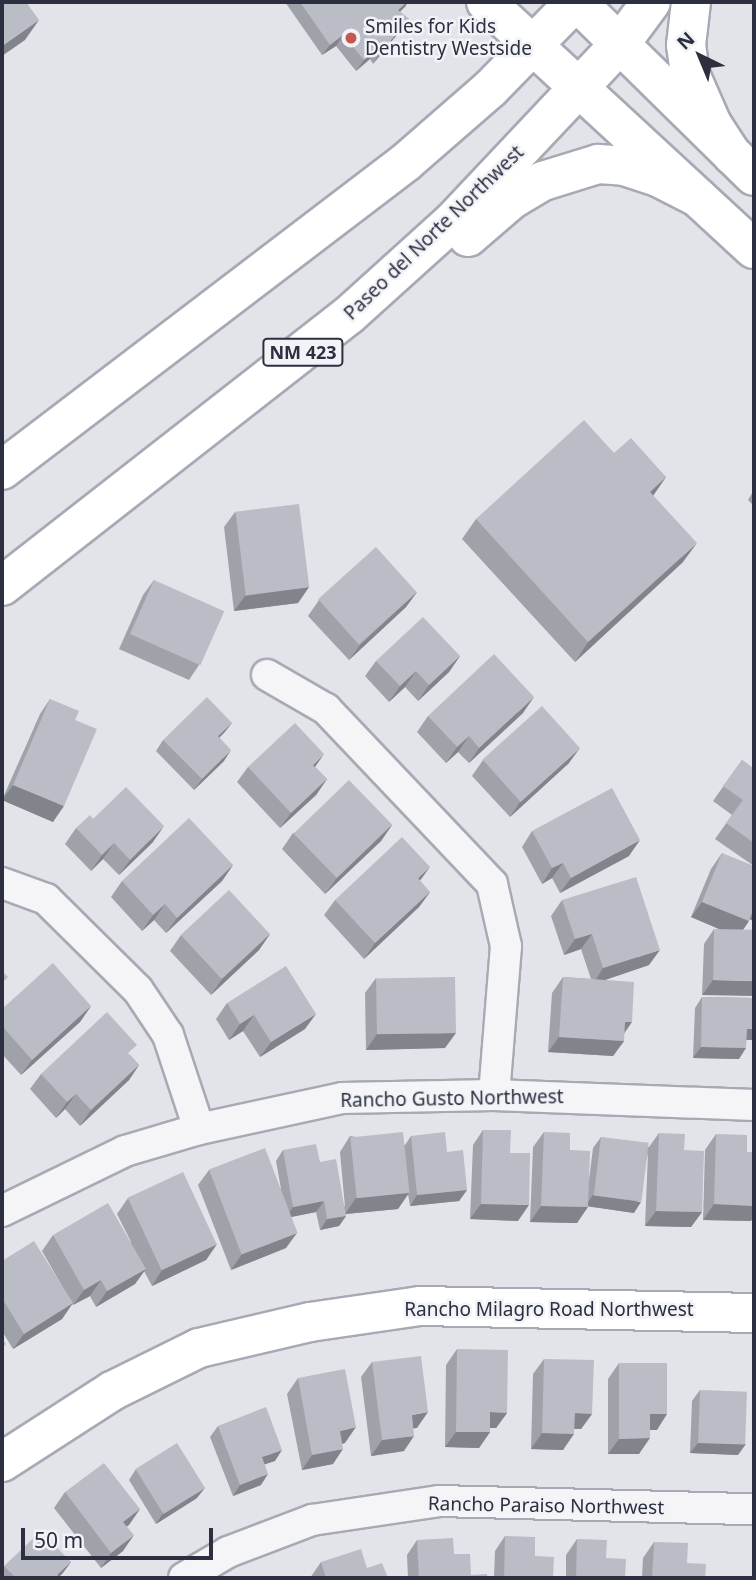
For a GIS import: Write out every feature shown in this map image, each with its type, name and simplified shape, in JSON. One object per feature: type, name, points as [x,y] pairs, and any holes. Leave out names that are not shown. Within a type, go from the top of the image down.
[{"type":"main road","points":[[486,2],[754,249]]},
{"type":"main road","points":[[2,470],[406,162],[534,46],[576,2],[743,165]]},
{"type":"main road","name":"NM 423","points":[[620,44],[651,2]]},
{"type":"main road","points":[[691,2],[686,46],[690,74],[712,124],[743,165]]},
{"type":"main road","name":"Paseo del Norte Northwest","points":[[2,586],[282,370],[403,268],[580,90],[620,44]]},
{"type":"main road","points":[[282,370],[388,306],[511,200],[552,177],[598,164],[624,166],[697,197]]},
{"type":"main road","name":"Rancho Milagro Road Northwest","points":[[2,1462],[113,1391],[199,1348],[310,1322],[420,1306],[754,1313]]},
{"type":"street","points":[[267,675],[326,709],[492,884],[506,946],[494,1095]]},
{"type":"street","points":[[2,883],[46,899],[138,990],[168,1035],[199,1129]]},
{"type":"street","name":"Rancho Gusto Northwest","points":[[2,1211],[125,1151],[199,1129],[342,1098],[494,1095],[754,1105]]},
{"type":"street","name":"Rancho Paraiso Northwest","points":[[184,1578],[228,1552],[312,1520],[439,1501],[754,1509]]},
{"type":"building","points":[[2,2],[26,2],[39,20],[2,46]]},
{"type":"building","name":"Smiles for Kids Dentistry Westside","points":[[300,2],[407,2],[398,10],[409,19],[380,53],[377,49],[364,60],[343,35],[330,45]]},
{"type":"building","points":[[584,420],[614,453],[631,438],[666,477],[650,492],[697,543],[588,642],[476,519]]},
{"type":"building","points":[[299,504],[309,587],[246,595],[235,512]]},
{"type":"building","points":[[376,547],[417,592],[359,645],[318,599]]},
{"type":"building","points":[[154,580],[224,611],[200,665],[130,634]]},
{"type":"building","points":[[423,617],[460,656],[429,685],[416,671],[400,686],[376,661]]},
{"type":"building","points":[[494,654],[534,697],[479,748],[469,736],[457,747],[428,716]]},
{"type":"building","points":[[207,697],[232,723],[218,736],[231,750],[202,779],[163,740]]},
{"type":"building","points":[[50,699],[79,711],[75,720],[97,729],[64,806],[13,785]]},
{"type":"building","points":[[542,706],[580,748],[521,802],[483,760]]},
{"type":"building","points":[[295,723],[324,754],[313,765],[327,779],[291,813],[248,767]]},
{"type":"building","points":[[742,760],[754,769],[754,843],[726,823],[743,800],[723,786]]},
{"type":"building","points":[[349,780],[392,825],[337,878],[294,833]]},
{"type":"building","points":[[126,787],[164,826],[130,860],[114,843],[102,855],[76,828],[90,815],[93,819]]},
{"type":"building","points":[[612,788],[640,840],[571,878],[563,863],[552,868],[532,831]]},
{"type":"building","points":[[189,818],[233,865],[177,918],[165,904],[153,915],[122,881]]},
{"type":"building","points":[[402,837],[430,867],[418,878],[430,892],[375,943],[335,900]]},
{"type":"building","points":[[722,853],[754,866],[754,908],[749,921],[702,902]]},
{"type":"building","points":[[636,877],[660,950],[603,968],[592,934],[575,939],[562,900]]},
{"type":"building","points":[[229,890],[270,934],[222,979],[181,935]]},
{"type":"building","points":[[714,929],[754,930],[753,981],[713,980]]},
{"type":"building","points":[[53,963],[91,1006],[32,1060],[2,1026],[2,1009]]},
{"type":"building","points":[[286,966],[316,1014],[271,1042],[254,1015],[240,1024],[227,1003]]},
{"type":"building","points":[[2,971],[8,977],[2,983]]},
{"type":"building","points":[[455,977],[456,1033],[377,1034],[376,978]]},
{"type":"building","points":[[563,977],[634,982],[632,1022],[625,1022],[624,1041],[559,1037]]},
{"type":"building","points":[[702,997],[754,998],[754,1029],[747,1029],[746,1048],[701,1047]]},
{"type":"building","points":[[107,1012],[137,1045],[128,1053],[139,1065],[91,1110],[76,1094],[67,1102],[41,1074]]},
{"type":"building","points":[[483,1130],[511,1130],[510,1153],[530,1153],[529,1205],[481,1204]]},
{"type":"building","points":[[403,1132],[409,1193],[357,1198],[350,1138]]},
{"type":"building","points":[[445,1132],[447,1152],[463,1150],[467,1190],[417,1195],[411,1136]]},
{"type":"building","points":[[544,1132],[570,1133],[570,1150],[590,1151],[588,1207],[541,1206]]},
{"type":"building","points":[[659,1133],[685,1134],[684,1150],[704,1151],[702,1212],[656,1211]]},
{"type":"building","points":[[716,1134],[747,1135],[747,1152],[754,1152],[754,1206],[714,1204]]},
{"type":"building","points":[[601,1137],[649,1143],[641,1201],[594,1196]]},
{"type":"building","points":[[316,1144],[320,1162],[336,1159],[346,1216],[327,1219],[324,1201],[293,1207],[283,1150]]},
{"type":"building","points":[[265,1148],[298,1233],[242,1254],[209,1170]]},
{"type":"building","points":[[183,1172],[217,1245],[162,1270],[128,1198]]},
{"type":"building","points":[[108,1203],[146,1269],[107,1291],[101,1280],[84,1290],[53,1235]]},
{"type":"building","points":[[34,1241],[73,1303],[24,1334],[2,1298],[2,1261]]},
{"type":"building","points":[[457,1349],[508,1350],[507,1413],[490,1412],[490,1432],[456,1432]]},
{"type":"building","points":[[421,1356],[428,1412],[412,1415],[414,1436],[382,1440],[372,1362]]},
{"type":"building","points":[[544,1359],[594,1360],[592,1414],[575,1413],[574,1434],[542,1433]]},
{"type":"building","points":[[619,1363],[667,1363],[667,1414],[650,1414],[650,1438],[619,1439]]},
{"type":"building","points":[[345,1369],[356,1427],[340,1431],[343,1449],[312,1455],[298,1378]]},
{"type":"building","points":[[700,1390],[747,1392],[745,1445],[698,1443]]},
{"type":"building","points":[[266,1407],[282,1450],[262,1457],[268,1474],[240,1485],[218,1426]]},
{"type":"building","points":[[177,1443],[205,1488],[164,1514],[135,1469]]},
{"type":"building","points":[[104,1463],[140,1509],[123,1522],[134,1535],[111,1553],[65,1492]]},
{"type":"building","points":[[41,1531],[71,1562],[57,1575],[61,1578],[16,1578],[4,1566]]},
{"type":"building","points":[[505,1536],[535,1537],[535,1556],[554,1557],[553,1578],[504,1578]]},
{"type":"building","points":[[453,1538],[454,1554],[470,1554],[471,1575],[487,1574],[487,1578],[419,1578],[417,1540]]},
{"type":"building","points":[[577,1539],[607,1540],[606,1558],[626,1559],[625,1578],[576,1578]]},
{"type":"building","points":[[654,1542],[688,1543],[687,1563],[706,1564],[705,1578],[652,1578]]},
{"type":"building","points":[[361,1549],[367,1568],[382,1563],[388,1578],[326,1578],[321,1562]]},
{"type":"place","name":"Smiles for Kids Dentistry Westside","points":[[351,38]]}]
